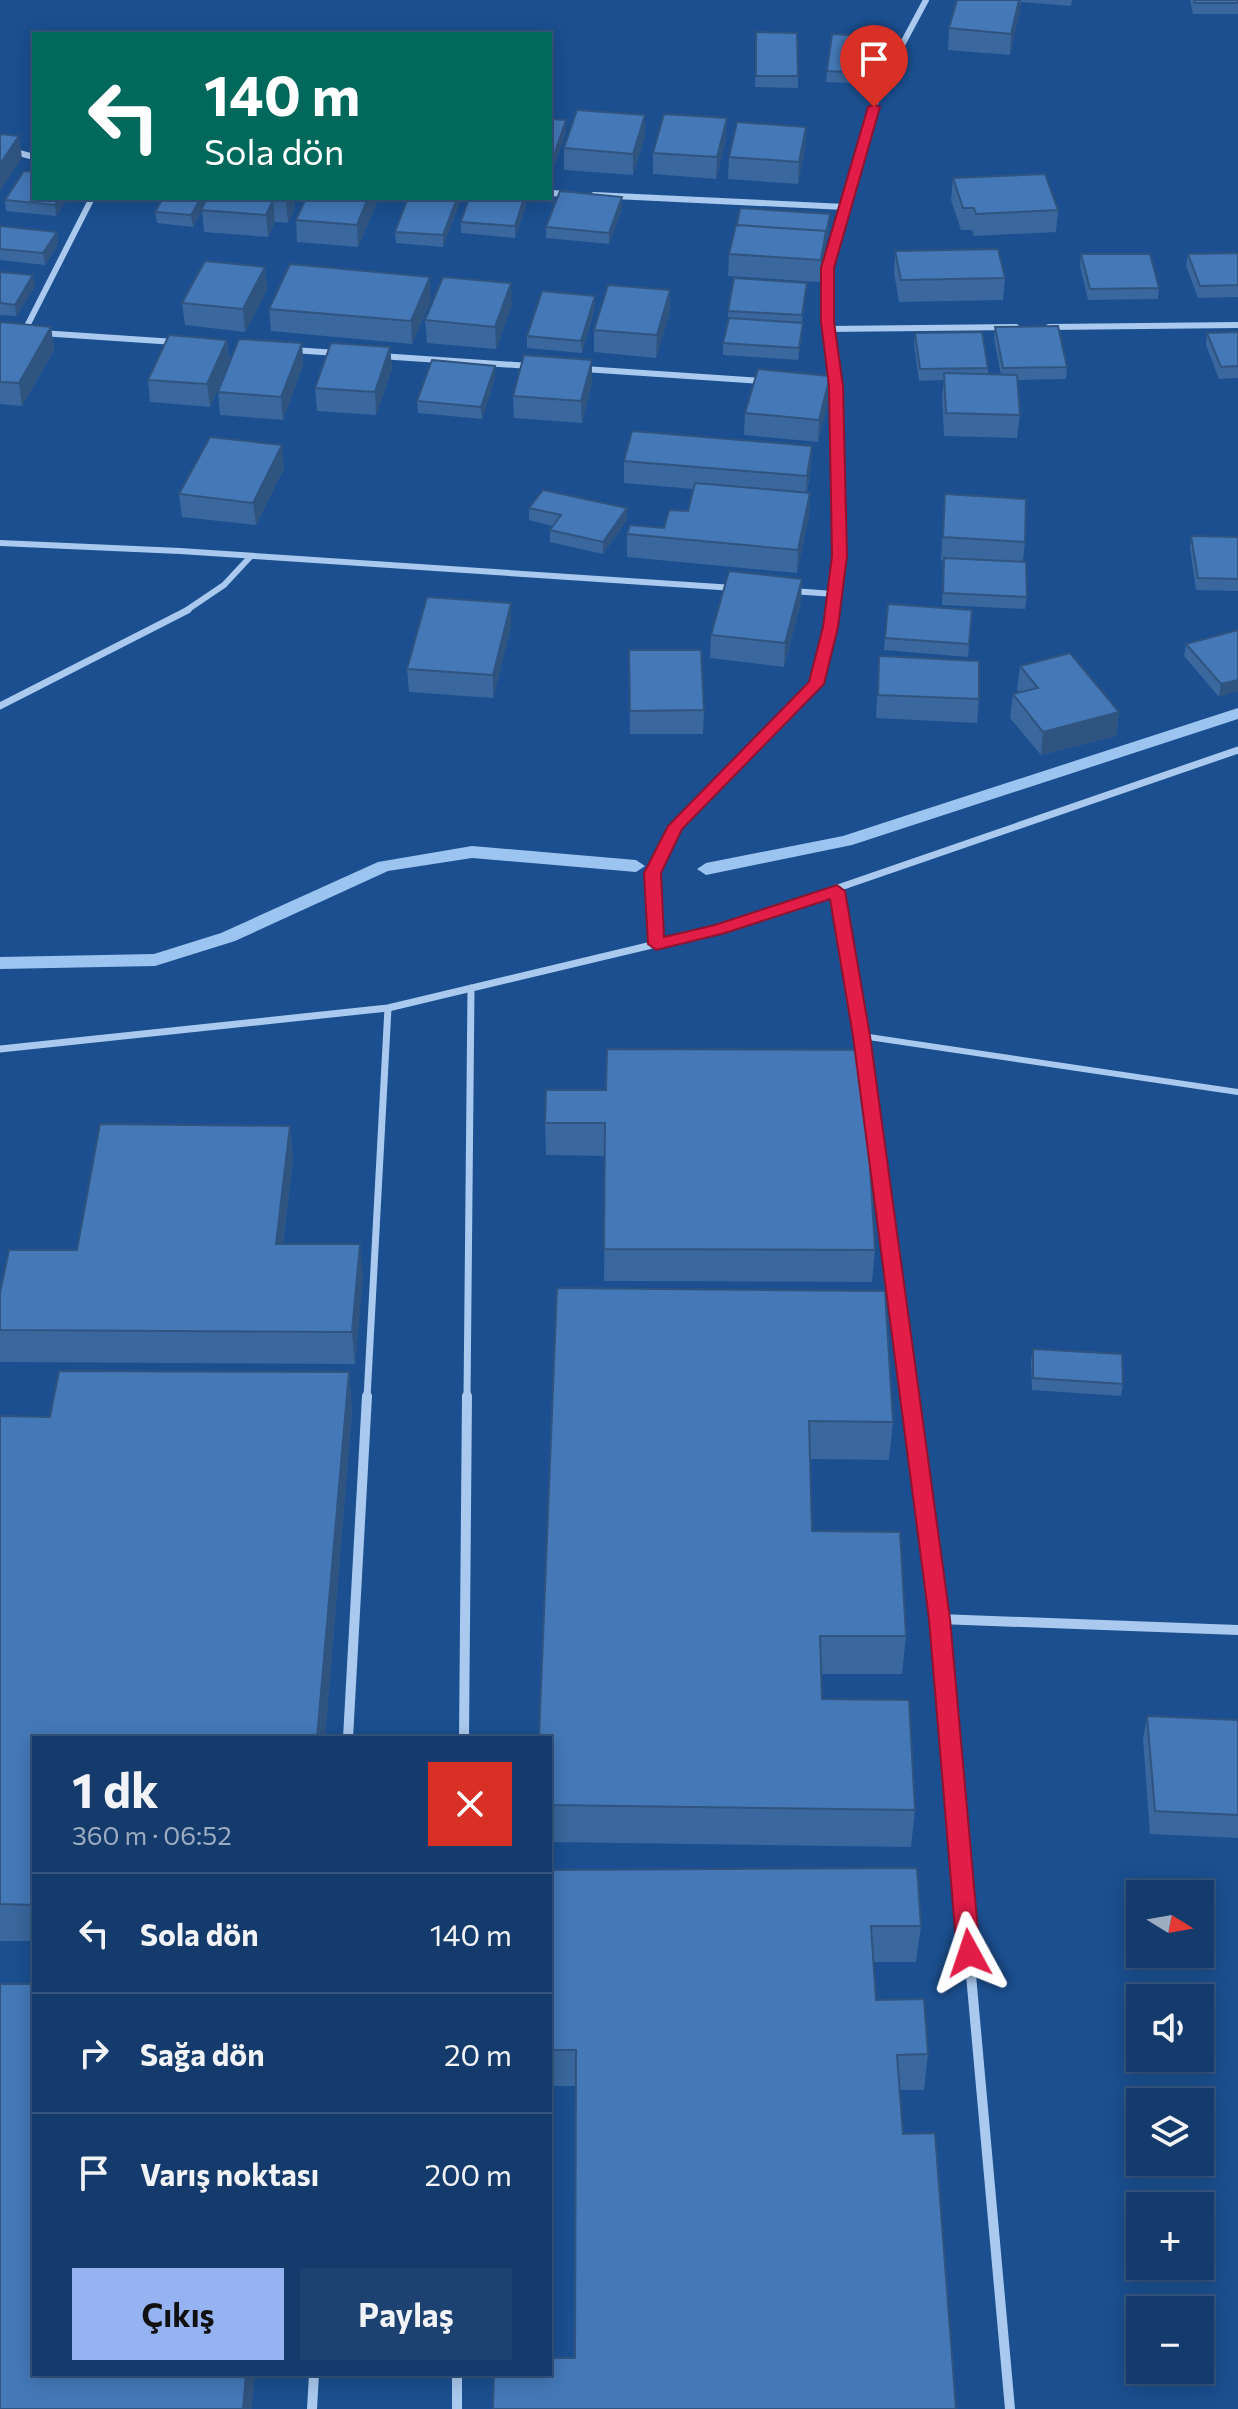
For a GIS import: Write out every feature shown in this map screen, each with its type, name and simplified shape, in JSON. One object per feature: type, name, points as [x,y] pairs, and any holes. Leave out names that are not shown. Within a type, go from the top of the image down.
[{"type":"street","points":[[656,944],[652,873],[676,826],[816,684],[835,594],[839,556],[836,386],[828,329],[827,268],[880,86],[926,0]]},
{"type":"street","points":[[0,148],[32,156]]},
{"type":"street","points":[[552,193],[845,207]]},
{"type":"street","points":[[24,332],[91,200]]},
{"type":"street","points":[[1033,327],[1238,325]]},
{"type":"street","points":[[828,329],[1017,327]]},
{"type":"street","points":[[12,331],[183,343]]},
{"type":"street","points":[[279,349],[342,353]]},
{"type":"street","points":[[374,355],[534,366]]},
{"type":"street","points":[[581,369],[772,382]]},
{"type":"street","points":[[820,385],[836,386]]},
{"type":"street","points":[[0,543],[740,588]]},
{"type":"street","points":[[0,706],[132,636],[190,610],[231,583],[251,556]]},
{"type":"street","points":[[788,591],[835,594]]},
{"type":"street","points":[[0,1049],[388,1008],[719,929],[837,891],[1238,750]]},
{"type":"street","points":[[837,891],[862,1036],[939,1619],[1010,2409]]},
{"type":"street","points":[[464,1736],[471,988]]},
{"type":"street","points":[[348,1736],[388,1008]]},
{"type":"street","points":[[939,1619],[1238,1630]]},
{"type":"street","points":[[312,2409],[314,2376]]},
{"type":"street","points":[[457,2376],[457,2409]]},
{"type":"lane","points":[[862,1036],[1238,1092]]},
{"type":"building","points":[[957,0],[1019,0],[1011,34],[949,28]]},
{"type":"building","points":[[1194,0],[1238,0],[1238,3],[1195,3]]},
{"type":"building","points":[[756,32],[797,33],[798,76],[756,76]]},
{"type":"building","points":[[832,34],[877,37],[873,73],[827,71]]},
{"type":"building","points":[[577,110],[645,115],[633,154],[564,148]]},
{"type":"building","points":[[664,114],[727,118],[717,157],[653,153]]},
{"type":"building","points":[[552,119],[566,120],[553,158]]},
{"type":"building","points":[[737,122],[806,127],[799,162],[729,157]]},
{"type":"building","points":[[0,134],[19,136],[0,164]]},
{"type":"building","points":[[24,171],[32,172],[32,200],[58,200],[55,205],[5,200]]},
{"type":"building","points":[[1045,174],[1058,210],[976,214],[974,208],[963,208],[953,178]]},
{"type":"building","points":[[560,191],[622,197],[609,233],[546,227]]},
{"type":"building","points":[[162,200],[200,200],[191,215],[155,212]]},
{"type":"building","points":[[206,200],[273,200],[266,215],[201,210]]},
{"type":"building","points":[[305,200],[367,200],[357,225],[296,220]]},
{"type":"building","points":[[407,200],[456,200],[443,235],[395,232]]},
{"type":"building","points":[[468,200],[523,200],[515,226],[461,222]]},
{"type":"building","points":[[740,208],[830,214],[826,234],[826,231],[737,225]]},
{"type":"building","points":[[736,225],[826,231],[821,260],[729,254]]},
{"type":"building","points":[[0,226],[57,232],[43,253],[0,249]]},
{"type":"building","points":[[998,249],[1005,278],[901,280],[895,251]]},
{"type":"building","points":[[1238,253],[1238,285],[1200,286],[1188,254]]},
{"type":"building","points":[[1081,254],[1150,254],[1159,288],[1090,289]]},
{"type":"building","points":[[205,261],[265,267],[243,309],[182,303]]},
{"type":"building","points":[[290,264],[430,277],[411,321],[269,309]]},
{"type":"building","points":[[0,272],[33,275],[15,305],[0,303]]},
{"type":"building","points":[[443,277],[511,283],[495,327],[425,320]]},
{"type":"building","points":[[734,278],[807,283],[802,315],[728,311]]},
{"type":"building","points":[[608,285],[670,290],[657,335],[594,330]]},
{"type":"building","points":[[542,291],[595,296],[581,341],[527,336]]},
{"type":"building","points":[[729,318],[803,323],[799,348],[723,343]]},
{"type":"building","points":[[1,322],[51,327],[19,383],[0,382]]},
{"type":"building","points":[[1058,326],[1067,367],[1003,368],[995,327]]},
{"type":"building","points":[[982,332],[988,368],[920,369],[915,333]]},
{"type":"building","points":[[1238,332],[1238,366],[1221,367],[1207,333]]},
{"type":"building","points":[[169,335],[227,340],[207,384],[148,380]]},
{"type":"building","points":[[239,339],[302,343],[281,397],[218,392]]},
{"type":"building","points":[[331,343],[390,347],[375,392],[315,388]]},
{"type":"building","points":[[524,355],[592,360],[581,401],[513,396]]},
{"type":"building","points":[[432,360],[495,366],[481,407],[417,401]]},
{"type":"building","points":[[758,369],[830,376],[819,420],[745,413]]},
{"type":"building","points":[[944,373],[1017,375],[1020,415],[946,413]]},
{"type":"building","points":[[632,431],[812,446],[807,476],[624,461]]},
{"type":"building","points":[[210,437],[282,445],[253,503],[179,494]]},
{"type":"building","points":[[695,483],[810,493],[798,550],[627,534],[630,525],[664,528],[669,510],[688,511]]},
{"type":"building","points":[[543,490],[627,508],[603,542],[550,530],[561,515],[529,508]]},
{"type":"building","points":[[945,494],[1026,499],[1025,542],[943,537]]},
{"type":"building","points":[[1191,536],[1238,537],[1238,579],[1198,578]]},
{"type":"building","points":[[944,558],[1026,562],[1027,597],[943,593]]},
{"type":"building","points":[[729,571],[802,579],[785,643],[711,635]]},
{"type":"building","points":[[427,597],[511,603],[493,675],[407,669]]},
{"type":"building","points":[[888,604],[972,610],[969,644],[885,638]]},
{"type":"building","points":[[1238,630],[1238,680],[1221,684],[1186,644]]},
{"type":"building","points":[[629,650],[701,650],[704,710],[630,711]]},
{"type":"building","points":[[1070,653],[1119,712],[1043,732],[1013,694],[1038,688],[1020,666]]},
{"type":"building","points":[[879,656],[979,661],[979,699],[878,695]]},
{"type":"building","points":[[607,1049],[863,1050],[875,1250],[604,1249],[605,1123],[545,1123],[546,1090],[606,1090]]},
{"type":"building","points":[[100,1124],[290,1126],[276,1244],[360,1244],[352,1332],[0,1330],[0,1293],[9,1250],[77,1250]]},
{"type":"building","points":[[557,1288],[885,1291],[893,1422],[809,1421],[812,1531],[900,1532],[906,1636],[820,1636],[822,1699],[909,1700],[915,1810],[552,1805],[552,1736],[539,1736]]},
{"type":"building","points":[[1033,1349],[1122,1354],[1123,1384],[1033,1378]]},
{"type":"building","points":[[59,1371],[349,1372],[317,1736],[32,1736],[32,1905],[0,1904],[0,1416],[50,1417]]},
{"type":"building","points":[[1147,1716],[1238,1720],[1238,1815],[1155,1811]]},
{"type":"building","points":[[917,1868],[921,1926],[871,1926],[876,2000],[924,1999],[928,2054],[897,2055],[903,2134],[935,2133],[956,2409],[493,2409],[494,2376],[552,2376],[552,2358],[575,2358],[576,2050],[552,2050],[552,1870]]},
{"type":"building","points":[[0,1984],[32,1984],[32,2376],[246,2376],[243,2409],[0,2409]]},
{"type":"waterway","points":[[706,869],[846,841],[1238,713]]},
{"type":"waterway","points":[[0,963],[155,960],[228,937],[384,866],[472,852],[636,866]]},
{"type":"route","points":[[874,107],[827,268],[828,322],[836,386],[839,556],[830,627],[816,684],[676,826],[652,873],[656,944],[719,929],[837,891],[862,1036],[939,1619],[969,1953]]}]
